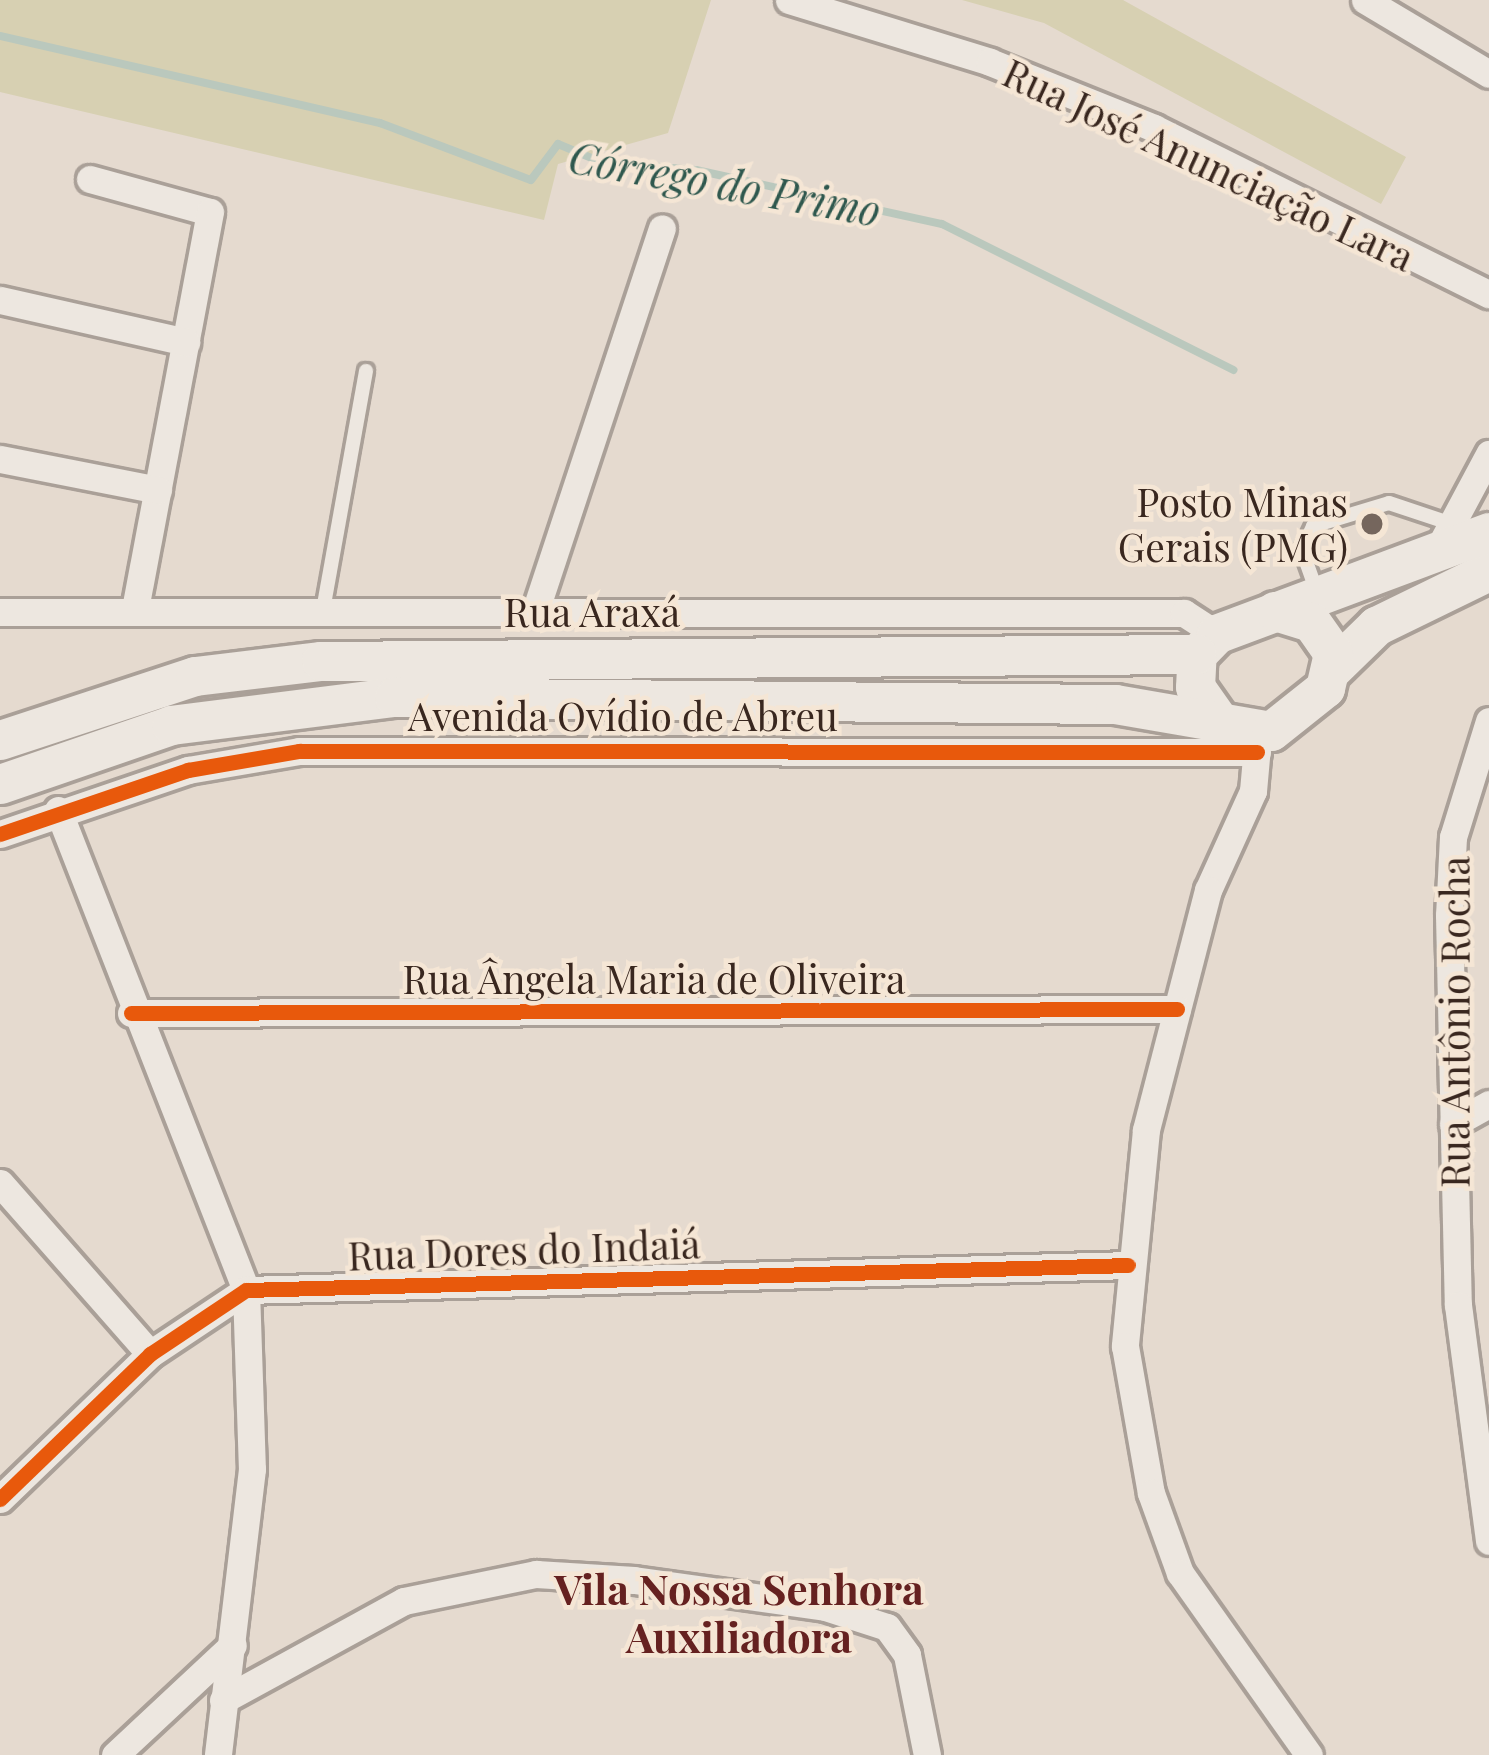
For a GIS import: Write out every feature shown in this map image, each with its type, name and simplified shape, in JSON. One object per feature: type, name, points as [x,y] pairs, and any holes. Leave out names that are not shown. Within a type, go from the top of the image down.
[{"type":"main road","points":[[1458,538],[1320,603],[1199,633],[1195,688],[1216,718],[1258,742],[1303,716],[1332,669],[1376,626],[1489,572]]},
{"type":"main road","points":[[1275,611],[1311,622],[1332,669]]},
{"type":"main road","name":"Avenida Ovídio de Abreu","points":[[0,740],[195,676],[321,661],[1199,633]]},
{"type":"main road","name":"Avenida Ovídio de Abreu","points":[[0,784],[171,725],[394,698],[1115,704],[1216,718]]},
{"type":"street","name":"Rua José Anunciação Lara","points":[[789,0],[990,62],[1154,128],[1489,294]]},
{"type":"street","points":[[1365,0],[1489,74]]},
{"type":"street","points":[[90,179],[210,212],[135,610]]},
{"type":"street","points":[[535,612],[662,229]]},
{"type":"street","points":[[0,300],[186,342]]},
{"type":"street","points":[[1458,538],[1489,454]]},
{"type":"street","points":[[0,459],[158,490]]},
{"type":"street","name":"Rua Araxá","points":[[0,612],[535,612],[1199,633]]},
{"type":"street","name":"Rua Antônio Rocha","points":[[1489,722],[1454,837],[1453,1124],[1489,1541]]},
{"type":"street","points":[[1258,742],[1177,1009],[1128,1265],[1136,1424],[1180,1573],[1302,1752]]},
{"type":"street","name":"Avenida Ovídio de Abreu","points":[[0,834],[58,809],[299,751],[1258,742]]},
{"type":"street","points":[[58,809],[131,1013],[246,1290],[252,1469],[218,1755]]},
{"type":"street","name":"Rua Ângela Maria de Oliveira","points":[[131,1013],[1177,1009]]},
{"type":"street","points":[[1453,1124],[1489,1104]]},
{"type":"street","points":[[0,1183],[151,1354]]},
{"type":"street","name":"Rua Dores do Indaiá","points":[[246,1290],[1128,1265]]},
{"type":"street","points":[[0,1499],[151,1354],[246,1290]]},
{"type":"street","points":[[223,1700],[404,1601],[536,1574],[634,1580],[825,1607],[887,1628],[908,1654],[927,1755]]},
{"type":"street","points":[[116,1755],[233,1645]]},
{"type":"lane","points":[[323,610],[366,371]]},
{"type":"lane","points":[[1320,603],[1302,550],[1313,526],[1389,503],[1458,538]]},
{"type":"shaded area","points":[[0,0],[711,0],[668,133],[558,164],[544,220],[0,92]]},
{"type":"shaded area","points":[[962,0],[1123,0],[1406,157],[1381,204],[1044,23]]},
{"type":"waterway","name":"Córrego do Primo","points":[[0,36],[380,123],[531,180],[558,144],[601,162],[696,170],[942,224],[1234,370]]},
{"type":"cycle path","points":[[0,834],[188,770],[299,751],[1257,752]]},
{"type":"cycle path","points":[[131,1013],[1177,1009]]},
{"type":"cycle path","points":[[0,1499],[150,1354],[246,1290],[1128,1265]]},
{"type":"place","name":"Posto Minas Gerais (PMG)","points":[[1372,524]]},
{"type":"district","name":"Vila Nossa Senhora Auxiliadora","points":[[739,1612]]}]
